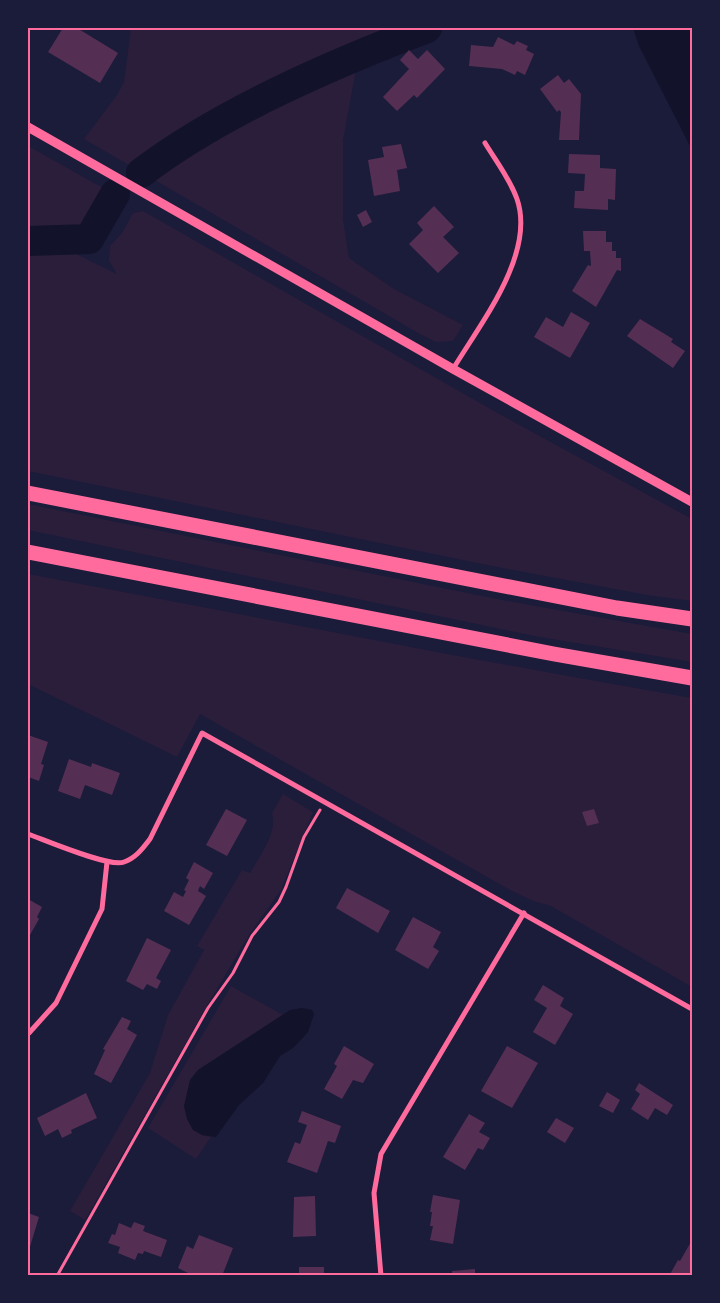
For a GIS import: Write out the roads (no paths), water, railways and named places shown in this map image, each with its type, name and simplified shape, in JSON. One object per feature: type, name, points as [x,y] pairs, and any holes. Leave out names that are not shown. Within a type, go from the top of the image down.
[{"type":"highway","points":[[28,493],[617,608],[692,619]]},
{"type":"highway","points":[[28,552],[554,654],[692,678]]},
{"type":"street","points":[[28,127],[453,369],[692,502]]},
{"type":"street","points":[[453,369],[512,270],[520,239],[517,201],[485,143]]},
{"type":"street","points":[[28,834],[107,862],[123,863],[138,854],[150,839],[202,733],[692,1009]]},
{"type":"street","points":[[29,1033],[56,1003],[102,909],[107,862]]},
{"type":"street","points":[[381,1276],[374,1193],[381,1154],[524,913]]},
{"type":"waterway","points":[[141,173],[206,130],[279,91],[354,57],[427,28]]},
{"type":"waterway","points":[[28,241],[89,239],[115,194]]}]
